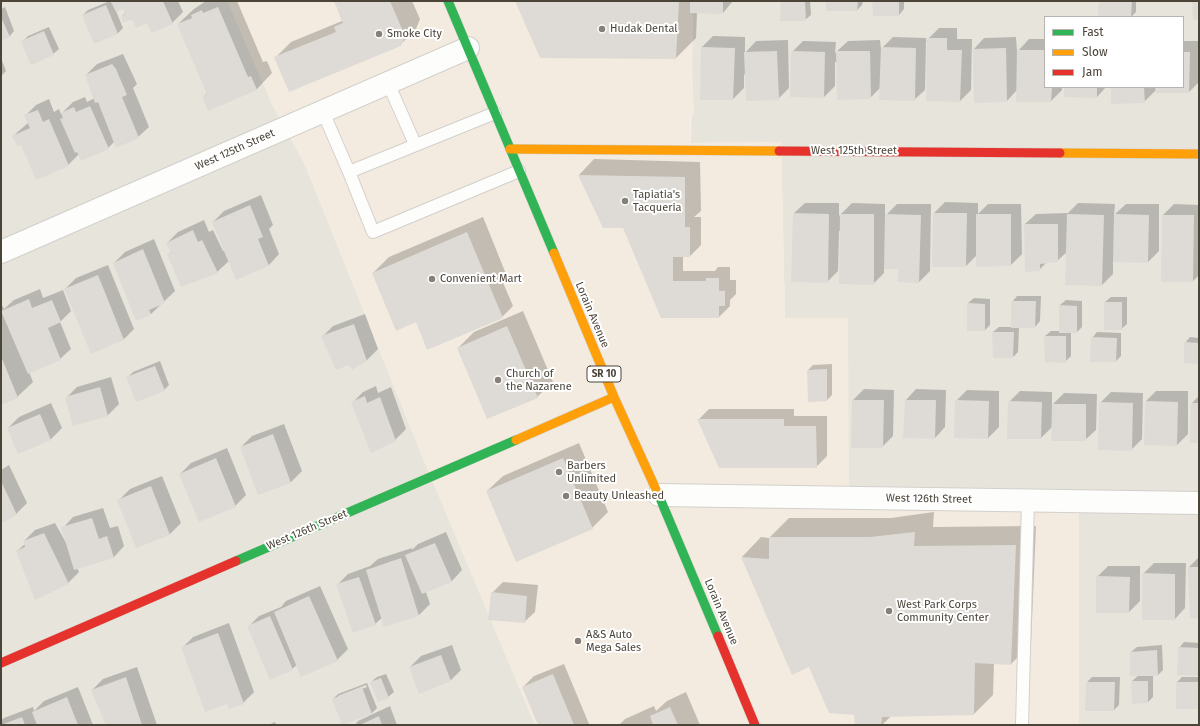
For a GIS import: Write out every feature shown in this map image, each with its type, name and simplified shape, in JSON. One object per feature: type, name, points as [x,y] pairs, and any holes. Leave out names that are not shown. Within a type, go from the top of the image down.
[{"type":"street","name":"Lorain Avenue","points":[[448,1],[614,397],[659,495],[755,725]]},
{"type":"street","name":"West 125th Street","points":[[1,252],[468,48]]},
{"type":"street","name":"West 125th Street","points":[[510,149],[1199,154]]},
{"type":"street","name":"West 126th Street","points":[[1,663],[614,397]]},
{"type":"street","name":"West 126th Street","points":[[659,495],[1199,503]]},
{"type":"lane","points":[[388,83],[416,144]]},
{"type":"lane","points":[[323,112],[373,232],[519,172]]},
{"type":"lane","points":[[349,172],[495,113]]},
{"type":"lane","points":[[1022,725],[1028,501]]},
{"type":"shaded area","points":[[1,1],[228,1],[272,104],[305,165],[420,451],[535,725],[1,725]]},
{"type":"shaded area","points":[[227,1],[693,1],[692,61],[694,114],[690,115],[691,143],[781,142],[785,318],[848,318],[849,488],[1079,491],[1079,725],[535,725],[420,451],[305,165],[272,104]]},
{"type":"shaded area","points":[[693,1],[1199,1],[1199,725],[1079,725],[1079,492],[848,488],[848,319],[785,318],[781,142],[691,143]]},
{"type":"building","points":[[163,1],[173,24],[152,33],[147,23],[136,28],[132,20],[123,22],[121,16],[125,14],[123,9],[116,12],[111,2]]},
{"type":"building","points":[[334,1],[390,1],[405,36],[401,46],[289,92],[274,57],[336,32],[334,27],[343,23]]},
{"type":"building","name":"Hudak Dental","points":[[515,1],[679,1],[676,59],[540,58]]},
{"type":"building","points":[[690,1],[723,1],[723,14],[690,13]]},
{"type":"building","points":[[781,1],[805,1],[806,21],[780,21]]},
{"type":"building","points":[[826,1],[858,1],[857,11],[826,11]]},
{"type":"building","points":[[872,1],[899,1],[899,16],[873,16]]},
{"type":"building","points":[[1099,1],[1132,1],[1131,16],[1098,16]]},
{"type":"building","points":[[1192,1],[1199,1],[1199,19],[1193,20]]},
{"type":"building","points":[[106,5],[118,34],[94,44],[82,15]]},
{"type":"building","points":[[218,7],[248,77],[251,76],[257,90],[208,111],[202,96],[207,94],[177,24],[192,18],[191,15],[202,10],[203,13]]},
{"type":"building","points":[[1,17],[10,37],[1,41]]},
{"type":"building","points":[[44,31],[54,55],[31,65],[21,41]]},
{"type":"building","points":[[927,38],[947,38],[947,50],[962,50],[960,102],[926,101]]},
{"type":"building","points":[[701,47],[735,48],[733,100],[700,100]]},
{"type":"building","points":[[881,47],[916,48],[915,101],[879,100]]},
{"type":"building","points":[[1006,48],[1007,102],[974,103],[973,49]]},
{"type":"building","points":[[1017,50],[1044,50],[1044,88],[1052,88],[1051,102],[1016,102]]},
{"type":"building","points":[[777,51],[779,100],[746,101],[744,52]]},
{"type":"building","points":[[791,51],[825,52],[824,98],[790,97]]},
{"type":"building","points":[[836,51],[870,51],[871,99],[837,100]]},
{"type":"building","points":[[1184,52],[1190,52],[1189,93],[1156,93],[1155,88],[1184,88]]},
{"type":"building","points":[[112,64],[116,69],[127,95],[122,97],[139,138],[116,148],[98,102],[95,103],[85,75]]},
{"type":"building","points":[[1064,88],[1097,88],[1097,98],[1064,97]]},
{"type":"building","points":[[1111,88],[1144,88],[1145,103],[1111,104]]},
{"type":"building","points":[[90,106],[109,149],[81,161],[77,152],[75,153],[60,119],[63,118],[61,113],[74,107],[76,112]]},
{"type":"building","points":[[38,110],[43,122],[49,119],[69,166],[36,180],[21,145],[17,146],[12,136],[30,128],[24,115]]},
{"type":"building","points":[[578,175],[685,177],[685,227],[690,227],[690,257],[673,257],[673,281],[706,281],[706,278],[719,278],[719,291],[725,291],[725,306],[719,306],[719,318],[661,318],[623,228],[603,228]]},
{"type":"building","points":[[250,205],[263,237],[258,239],[269,266],[236,280],[212,222]]},
{"type":"building","points":[[793,213],[829,214],[828,283],[791,282]]},
{"type":"building","points":[[933,213],[967,213],[966,267],[932,267]]},
{"type":"building","points":[[840,214],[874,214],[874,285],[839,284]]},
{"type":"building","points":[[885,214],[921,215],[919,283],[897,282],[898,269],[884,269]]},
{"type":"building","points":[[976,214],[1011,214],[1011,266],[976,267]]},
{"type":"building","points":[[1067,214],[1104,215],[1102,286],[1065,285]]},
{"type":"building","points":[[1114,214],[1149,215],[1148,263],[1113,262]]},
{"type":"building","points":[[1162,215],[1194,215],[1193,282],[1161,282]]},
{"type":"building","points":[[1024,224],[1058,224],[1058,262],[1040,264],[1040,271],[1025,272]]},
{"type":"building","points":[[193,230],[198,242],[202,240],[218,273],[181,287],[167,254],[171,253],[166,243]]},
{"type":"building","points":[[467,232],[503,318],[427,350],[416,322],[396,331],[372,273]]},
{"type":"building","points":[[143,249],[165,303],[149,310],[151,315],[136,321],[113,263]]},
{"type":"building","points":[[98,275],[124,340],[91,354],[64,289]]},
{"type":"building","points":[[29,299],[32,308],[52,300],[61,322],[48,328],[61,360],[28,374],[1,311]]},
{"type":"building","points":[[1011,301],[1036,301],[1035,328],[1011,328]]},
{"type":"building","points":[[1104,302],[1122,302],[1122,330],[1104,330]]},
{"type":"building","points":[[967,303],[985,304],[985,331],[967,331]]},
{"type":"building","points":[[1059,305],[1077,306],[1077,333],[1059,333]]},
{"type":"building","points":[[354,324],[367,361],[352,370],[349,365],[336,370],[321,336]]},
{"type":"building","points":[[507,326],[538,398],[487,419],[457,348]]},
{"type":"building","points":[[992,332],[1014,332],[1013,358],[993,358]]},
{"type":"building","points":[[1044,336],[1066,336],[1066,363],[1045,362]]},
{"type":"building","points":[[1091,337],[1117,338],[1116,362],[1090,362]]},
{"type":"building","points":[[1184,342],[1199,343],[1199,364],[1184,363]]},
{"type":"building","points":[[1,356],[18,398],[1,405]]},
{"type":"building","points":[[155,366],[165,391],[136,402],[126,377]]},
{"type":"building","points":[[827,369],[827,401],[808,402],[807,370]]},
{"type":"building","points":[[100,387],[108,416],[73,426],[65,397]]},
{"type":"building","points":[[365,396],[367,403],[380,397],[396,441],[371,453],[351,402]]},
{"type":"building","points":[[852,400],[884,400],[883,448],[851,448]]},
{"type":"building","points":[[905,400],[936,400],[935,439],[903,438]]},
{"type":"building","points":[[955,400],[989,401],[988,439],[954,438]]},
{"type":"building","points":[[1008,401],[1042,402],[1041,439],[1007,439]]},
{"type":"building","points":[[1145,401],[1178,402],[1177,446],[1144,445]]},
{"type":"building","points":[[1099,402],[1133,403],[1132,451],[1098,450]]},
{"type":"building","points":[[1191,403],[1199,403],[1199,443],[1190,443]]},
{"type":"building","points":[[1052,404],[1086,404],[1086,441],[1051,441]]},
{"type":"building","points":[[40,414],[51,440],[18,454],[7,428]]},
{"type":"building","points":[[697,419],[784,419],[784,426],[816,426],[817,468],[719,468]]},
{"type":"building","points":[[273,434],[291,483],[258,495],[240,447]]},
{"type":"building","points":[[216,458],[236,507],[199,522],[179,474]]},
{"type":"building","points":[[563,458],[593,529],[516,562],[486,491]]},
{"type":"building","points":[[1,481],[17,515],[1,523]]},
{"type":"building","points":[[151,486],[170,535],[136,548],[117,500]]},
{"type":"building","points":[[92,518],[99,539],[107,536],[114,558],[74,570],[61,527]]},
{"type":"building","name":"West Park Corps Community Center","points":[[915,532],[914,546],[1016,545],[1011,665],[975,663],[974,715],[882,717],[881,725],[855,725],[854,715],[829,713],[809,667],[792,675],[741,557],[769,559],[769,537],[870,537]]},
{"type":"building","points":[[44,533],[69,584],[35,600],[16,551],[25,547],[23,541]]},
{"type":"building","points":[[435,543],[452,582],[422,594],[405,555]]},
{"type":"building","points":[[401,558],[419,616],[384,627],[366,570]]},
{"type":"building","points":[[1188,567],[1199,567],[1199,619],[1190,618]]},
{"type":"building","points":[[1142,573],[1175,574],[1175,620],[1142,620]]},
{"type":"building","points":[[1096,576],[1130,577],[1129,613],[1096,613]]},
{"type":"building","points":[[359,577],[376,625],[353,633],[336,584]]},
{"type":"building","points":[[491,592],[527,596],[525,623],[488,620]]},
{"type":"building","points":[[309,596],[338,661],[301,677],[274,612]]},
{"type":"building","points":[[270,616],[293,670],[270,680],[247,626]]},
{"type":"building","points":[[218,633],[244,704],[229,709],[227,704],[205,712],[181,647]]},
{"type":"building","points":[[1178,647],[1199,648],[1199,676],[1177,675]]},
{"type":"building","points":[[1157,650],[1158,676],[1130,676],[1130,652]]},
{"type":"building","points":[[441,655],[451,681],[419,694],[409,667]]},
{"type":"building","points":[[553,674],[574,725],[538,725],[522,687]]},
{"type":"building","points":[[126,677],[142,725],[106,725],[91,690]]},
{"type":"building","points":[[381,678],[389,698],[378,702],[370,682]]},
{"type":"building","points":[[1131,681],[1148,681],[1148,703],[1132,704]]},
{"type":"building","points":[[1086,682],[1115,682],[1114,711],[1085,711]]},
{"type":"building","points":[[1176,682],[1199,682],[1199,709],[1176,709]]},
{"type":"building","points":[[362,687],[372,714],[342,725],[332,699]]},
{"type":"building","points":[[67,697],[78,725],[37,725],[32,712]]},
{"type":"building","points":[[670,707],[678,725],[653,725],[650,716]]},
{"type":"building","points":[[379,716],[382,725],[360,725]]},
{"type":"building","points":[[22,717],[25,725],[1,725]]},
{"type":"traffic: fast","points":[[448,1],[554,253]]},
{"type":"traffic: fast","points":[[236,561],[516,440]]},
{"type":"traffic: fast","points":[[659,496],[718,636]]},
{"type":"traffic: slow","points":[[510,149],[779,151]]},
{"type":"traffic: slow","points":[[1060,153],[1199,154]]},
{"type":"traffic: slow","points":[[554,253],[614,397],[659,496]]},
{"type":"traffic: slow","points":[[516,440],[614,397]]},
{"type":"traffic: jam","points":[[779,151],[1060,153]]},
{"type":"traffic: jam","points":[[1,663],[236,561]]},
{"type":"traffic: jam","points":[[718,636],[755,725]]},
{"type":"place","name":"Hudak Dental","points":[[602,29]]},
{"type":"place","name":"Smoke City","points":[[379,34]]},
{"type":"place","name":"Tapiatia's Tacqueria","points":[[625,201]]},
{"type":"place","name":"Convenient Mart","points":[[432,279]]},
{"type":"place","name":"Church of the Nazarene","points":[[498,380]]},
{"type":"place","name":"Barbers Unlimited","points":[[559,472]]},
{"type":"place","name":"Beauty Unleashed","points":[[566,496]]},
{"type":"place","name":"West Park Corps Community Center","points":[[889,611]]},
{"type":"place","name":"A&S Auto Mega Sales","points":[[578,641]]}]
